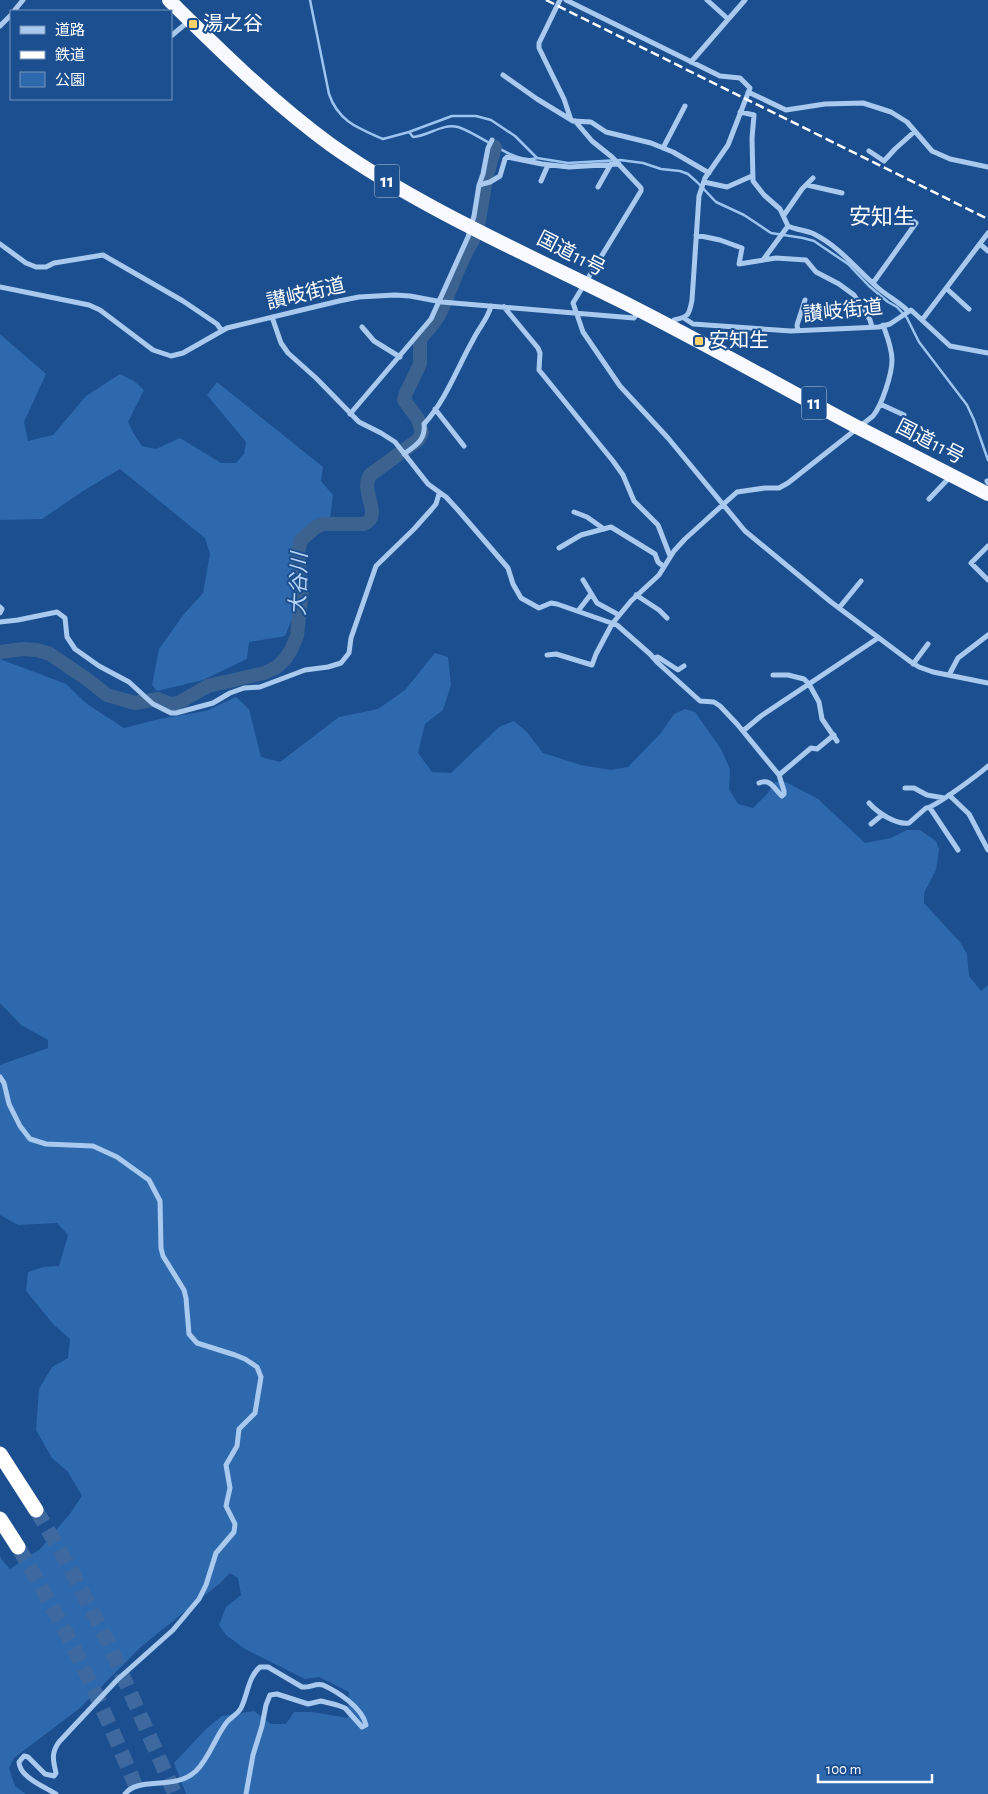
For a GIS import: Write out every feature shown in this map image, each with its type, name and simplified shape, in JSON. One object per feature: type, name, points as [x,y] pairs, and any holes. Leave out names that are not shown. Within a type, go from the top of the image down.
[{"type":"highway","name":"国道11号","points":[[169,0],[269,95],[332,145],[396,186],[471,226],[671,326],[952,476],[988,486]]},
{"type":"highway","points":[[0,1454],[36,1510]]},
{"type":"highway","points":[[0,1519],[18,1547]]},
{"type":"street","points":[[15,10],[23,0]]},
{"type":"street","points":[[560,0],[539,42],[539,48],[573,121]]},
{"type":"street","points":[[566,0],[720,76],[740,78],[750,88],[728,145],[704,182],[700,196],[690,313],[684,318],[674,320],[671,326]]},
{"type":"street","points":[[707,0],[728,19]]},
{"type":"street","points":[[690,62],[745,0]]},
{"type":"street","points":[[0,26],[10,16]]},
{"type":"street","points":[[172,35],[190,20]]},
{"type":"street","points":[[503,75],[573,121],[639,184],[641,191],[573,304],[584,332],[620,386],[668,438],[754,540],[913,664],[949,675],[988,683]]},
{"type":"street","points":[[748,92],[786,110],[825,104],[863,103],[897,116],[907,122],[932,151],[950,159],[988,167]]},
{"type":"street","points":[[663,148],[685,106]]},
{"type":"street","points":[[740,112],[754,115],[752,138],[754,163],[752,176],[755,185],[780,209],[788,226]]},
{"type":"street","points":[[573,121],[591,122],[606,132],[651,143],[673,152],[709,172]]},
{"type":"street","points":[[868,151],[884,161],[914,132]]},
{"type":"street","points":[[350,414],[431,319],[441,302],[471,226],[488,148],[492,140]]},
{"type":"street","points":[[479,185],[490,182],[500,176],[507,157],[548,165],[582,167],[619,164]]},
{"type":"street","points":[[598,187],[611,164]]},
{"type":"street","points":[[541,181],[548,165]]},
{"type":"street","points":[[704,182],[727,188],[752,176]]},
{"type":"street","points":[[784,215],[813,178]]},
{"type":"street","points":[[806,185],[842,193]]},
{"type":"street","points":[[873,283],[916,223],[909,218]]},
{"type":"street","points":[[763,260],[788,226]]},
{"type":"street","points":[[788,226],[813,233],[833,246],[884,293],[908,311]]},
{"type":"street","points":[[922,320],[988,233]]},
{"type":"street","points":[[696,235],[720,240],[742,248],[739,264],[776,258],[806,260],[816,272],[854,294],[870,320],[872,327]]},
{"type":"street","points":[[0,244],[26,263],[36,267],[46,267],[54,263],[103,255],[183,301],[217,324],[222,331]]},
{"type":"street","points":[[980,244],[988,251]]},
{"type":"street","name":"讃岐街道","points":[[0,287],[89,305],[100,310],[152,350],[166,355],[179,355],[222,331],[250,322],[359,297],[410,296],[441,302],[634,318],[640,311]]},
{"type":"street","points":[[947,289],[969,309]]},
{"type":"street","points":[[798,331],[797,325],[805,300]]},
{"type":"street","points":[[404,454],[421,441],[425,431],[424,424],[444,396],[475,336],[489,316],[492,306]]},
{"type":"street","points":[[504,307],[538,348],[540,353],[539,370],[618,468],[634,500],[658,525],[670,556]]},
{"type":"street","name":"讃岐街道","points":[[684,318],[693,324],[798,331],[872,327],[890,324],[911,310],[950,346],[988,353]]},
{"type":"street","points":[[272,318],[277,335],[288,352],[359,422],[395,442],[428,484],[439,494],[446,497],[458,510],[508,568],[513,584],[521,598],[539,608],[551,603],[617,625],[700,701],[714,702],[720,706],[779,775],[784,794],[782,796],[770,782],[763,781],[759,783]]},
{"type":"street","points":[[547,654],[556,654],[592,665],[612,624],[619,615],[636,595],[658,575],[670,556],[685,539],[737,492],[779,488],[788,483],[873,416],[880,404],[892,361],[884,325]]},
{"type":"street","points":[[362,327],[374,341],[400,357]]},
{"type":"street","points":[[880,404],[904,415]]},
{"type":"street","points":[[436,409],[464,446]]},
{"type":"street","points":[[929,499],[952,476]]},
{"type":"street","points":[[0,622],[57,612],[65,618],[67,637],[75,649],[99,666],[129,682],[153,704],[176,713],[213,704],[230,693],[244,688],[260,687],[305,670],[341,663],[349,654],[352,634],[376,566],[431,510],[436,504],[439,494]]},
{"type":"street","points":[[574,512],[604,529]]},
{"type":"street","points":[[559,548],[581,535],[611,528],[655,554],[658,562],[663,566]]},
{"type":"street","points":[[988,546],[971,563],[988,580]]},
{"type":"street","points":[[583,580],[597,603],[619,615]]},
{"type":"street","points":[[839,608],[861,581]]},
{"type":"street","points":[[578,611],[591,594]]},
{"type":"street","points":[[636,595],[659,610],[667,618]]},
{"type":"street","points":[[0,607],[2,609],[0,612]]},
{"type":"street","points":[[949,675],[958,658],[988,634]]},
{"type":"street","points":[[743,731],[761,716],[878,638]]},
{"type":"street","points":[[913,664],[928,644]]},
{"type":"street","points":[[654,658],[658,657],[678,670],[684,666]]},
{"type":"street","points":[[773,674],[804,679],[809,684],[819,702],[822,719],[838,740]]},
{"type":"street","points":[[779,775],[810,748],[817,749],[834,735]]},
{"type":"street","points":[[869,803],[882,814],[906,824],[916,818],[926,808],[930,808],[988,766]]},
{"type":"street","points":[[905,788],[914,788],[927,795],[946,796],[969,814],[988,850]]},
{"type":"street","points":[[930,808],[958,850]]},
{"type":"street","points":[[871,824],[882,814]]},
{"type":"street","points":[[0,1076],[4,1083],[9,1104],[20,1126],[30,1138],[46,1144],[93,1146],[117,1157],[149,1180],[160,1201],[161,1248],[163,1256],[184,1290],[188,1334],[197,1343],[235,1354],[253,1363],[261,1377],[255,1413],[238,1429],[236,1446],[226,1464],[230,1488],[226,1506],[234,1521],[234,1532],[216,1553],[202,1595],[173,1630],[117,1680],[59,1742],[53,1754],[56,1773],[54,1776],[45,1774],[28,1757],[24,1756],[19,1762],[21,1770],[25,1775],[56,1794]]},
{"type":"street","points":[[125,1794],[132,1787],[184,1779],[197,1770],[203,1764],[227,1721],[240,1710],[253,1674],[260,1667],[268,1667],[302,1687],[307,1688],[323,1684],[348,1702],[364,1718],[366,1725],[362,1728],[345,1708],[337,1705],[322,1701],[308,1704],[277,1694],[270,1695],[253,1755],[246,1794]]},
{"type":"green space","points":[[0,334],[46,374],[24,422],[28,441],[53,435],[86,396],[120,374],[134,381],[144,390],[128,422],[142,446],[156,449],[180,438],[221,463],[236,463],[244,454],[246,442],[207,395],[217,382],[323,467],[321,481],[333,495],[330,518],[314,524],[298,538],[295,546],[295,555],[299,598],[285,636],[249,642],[247,659],[203,680],[157,691],[152,685],[159,649],[184,614],[203,593],[210,554],[205,538],[120,469],[42,519],[0,520]]},
{"type":"green space","points":[[435,653],[448,657],[451,685],[443,710],[425,724],[418,753],[432,772],[451,773],[499,727],[514,721],[527,732],[543,753],[581,765],[611,770],[628,767],[661,733],[674,714],[685,709],[695,712],[721,749],[730,769],[729,789],[738,804],[753,808],[768,793],[775,782],[786,782],[818,799],[865,843],[891,838],[907,830],[920,830],[936,841],[939,849],[936,870],[924,893],[924,903],[960,942],[967,954],[969,976],[981,991],[988,985],[988,1794],[186,1794],[174,1763],[207,1728],[222,1716],[254,1711],[271,1724],[286,1724],[294,1712],[312,1712],[348,1718],[349,1692],[319,1677],[305,1679],[245,1649],[226,1635],[219,1625],[226,1607],[241,1595],[238,1578],[230,1573],[142,1646],[80,1708],[14,1758],[9,1768],[15,1786],[26,1794],[0,1794],[0,1556],[10,1569],[40,1549],[69,1515],[82,1496],[68,1472],[52,1458],[36,1430],[39,1389],[52,1367],[68,1358],[70,1339],[54,1325],[26,1291],[28,1272],[43,1267],[59,1266],[68,1235],[57,1223],[18,1225],[0,1215],[0,1065],[48,1048],[48,1040],[21,1025],[0,1003],[0,659],[66,684],[87,704],[124,728],[159,719],[206,711],[236,697],[249,709],[261,757],[280,762],[339,717],[378,709],[405,690]]},
{"type":"waterway","points":[[310,0],[329,94],[338,111],[350,122],[383,139],[409,132],[413,137],[441,128],[458,127],[508,153],[528,159],[537,158]]},
{"type":"waterway","points":[[409,132],[452,116],[476,116],[491,120],[515,136],[537,158],[568,163],[620,160],[680,171],[688,174],[716,202],[744,215],[771,233],[814,241],[848,264],[869,286],[897,307],[907,318],[919,342],[967,405],[988,460]]},
{"type":"waterway","name":"大谷川","points":[[478,226],[486,179],[495,147]]},
{"type":"waterway","name":"大谷川","points":[[0,652],[23,649],[37,650],[50,654],[107,695],[135,703],[158,699],[170,704],[178,703],[208,686],[264,673],[277,667],[291,650],[297,636],[302,590],[298,552],[301,540],[316,527],[323,524],[364,524],[370,520],[372,509],[367,489],[370,475],[418,440],[422,433],[418,419],[404,400],[420,364],[420,339],[439,315],[473,240]]},
{"type":"tunnel","points":[[36,1510],[68,1564],[107,1640],[175,1794]]},
{"type":"tunnel","points":[[18,1547],[79,1658],[139,1794]]},
{"type":"railway","points":[[546,0],[988,219]]},
{"type":"place","name":"湯之谷","points":[[193,24]]},
{"type":"place","name":"安知生","points":[[699,341]]},
{"type":"district","name":"安知生","points":[[882,217]]}]
